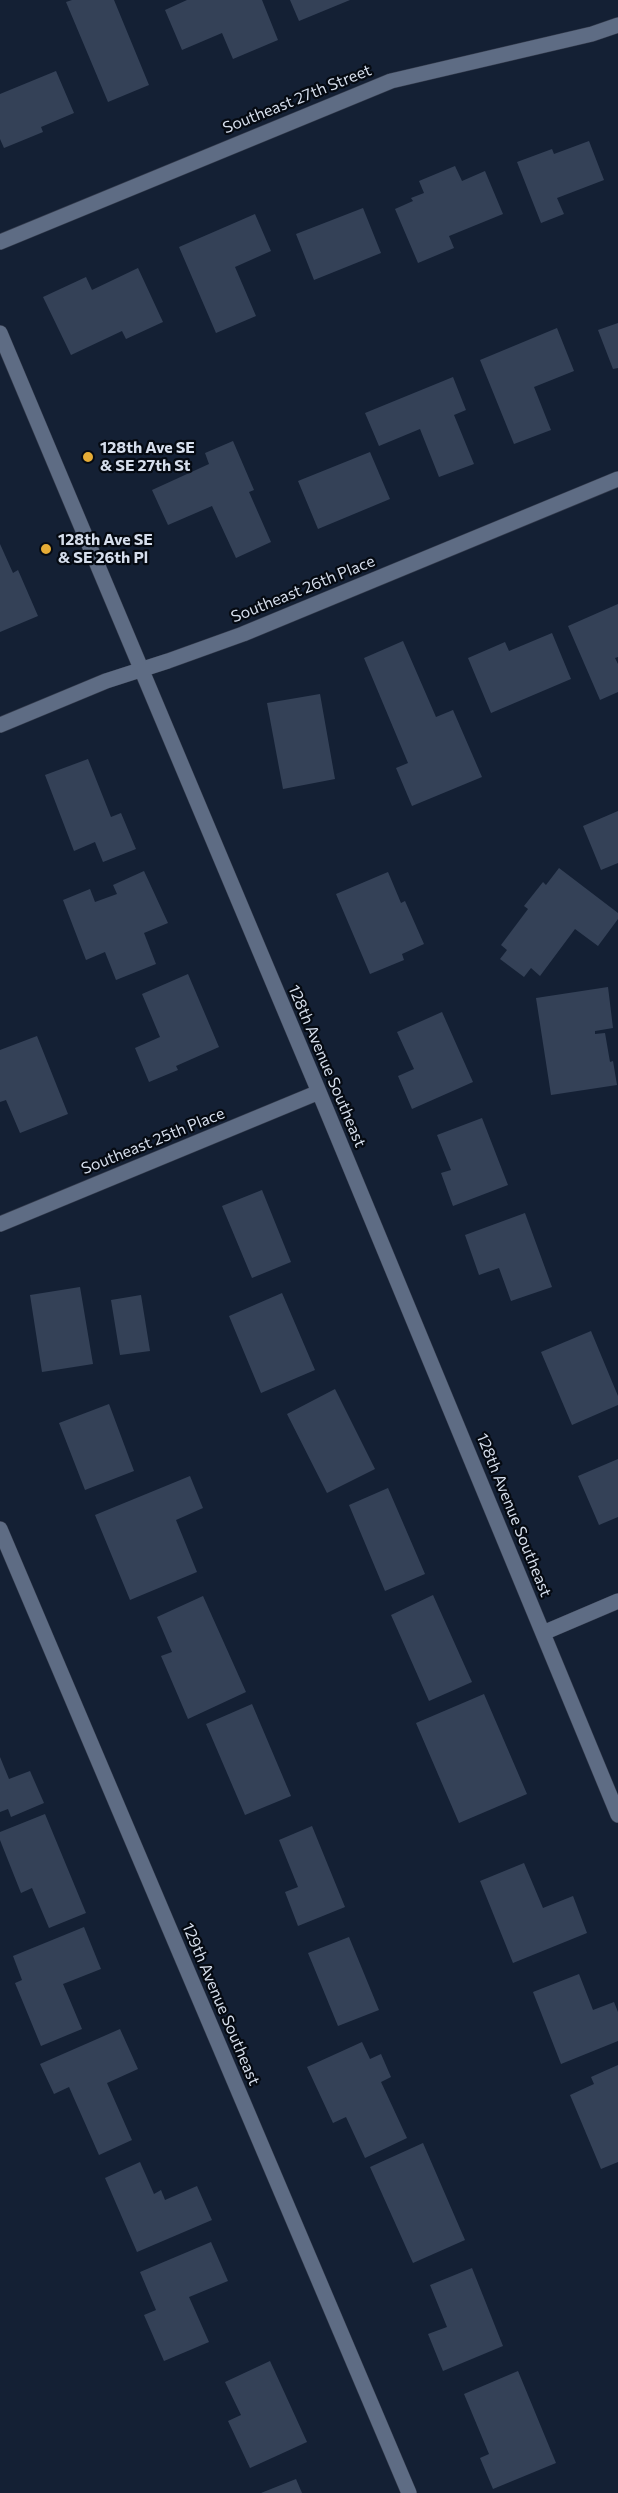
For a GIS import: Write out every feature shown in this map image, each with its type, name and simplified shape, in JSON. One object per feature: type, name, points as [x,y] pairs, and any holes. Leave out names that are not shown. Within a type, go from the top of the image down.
[{"type":"street","name":"Southeast 27th Street","points":[[0,242],[391,81],[592,34],[618,25]]},
{"type":"street","name":"128th Avenue Southeast","points":[[0,333],[319,1092],[618,1815]]},
{"type":"street","name":"Southeast 26th Place","points":[[0,725],[106,681],[243,634],[618,479]]},
{"type":"street","name":"Southeast 25th Place","points":[[0,1224],[319,1092]]},
{"type":"street","name":"129th Avenue Southeast","points":[[0,1528],[409,2493]]},
{"type":"street","points":[[543,1633],[618,1601]]},
{"type":"building","points":[[114,0],[149,85],[108,102],[66,2]]},
{"type":"building","points":[[187,0],[262,0],[278,40],[233,59],[222,33],[182,50],[165,10]]},
{"type":"building","points":[[290,0],[350,0],[299,21]]},
{"type":"building","points":[[56,71],[74,113],[41,127],[43,132],[4,148],[0,139],[0,94]]},
{"type":"building","points":[[589,141],[604,180],[557,198],[564,214],[541,223],[517,162],[552,149],[554,154]]},
{"type":"building","points":[[455,166],[462,181],[485,171],[503,214],[449,236],[454,248],[418,263],[395,209],[413,201],[411,198],[424,193],[419,181]]},
{"type":"building","points":[[363,208],[381,253],[314,280],[296,234]]},
{"type":"building","points":[[255,214],[271,251],[235,267],[256,316],[216,333],[179,247]]},
{"type":"building","points":[[138,268],[163,322],[126,339],[122,331],[71,355],[43,297],[86,277],[92,290]]},
{"type":"building","points":[[618,323],[618,368],[613,369],[598,330]]},
{"type":"building","points":[[557,328],[574,371],[534,387],[551,430],[514,444],[480,360]]},
{"type":"building","points":[[453,377],[466,410],[454,415],[474,464],[439,477],[420,429],[379,446],[365,413]]},
{"type":"building","points":[[233,441],[254,490],[249,492],[271,542],[236,558],[212,506],[168,525],[152,490],[209,464],[205,453]]},
{"type":"building","points":[[370,452],[390,499],[318,529],[298,481]]},
{"type":"building","points":[[0,544],[13,573],[18,570],[38,616],[0,632]]},
{"type":"building","points":[[618,604],[618,657],[615,658],[618,664],[618,692],[600,700],[568,626]]},
{"type":"building","points":[[552,633],[571,679],[491,713],[468,658],[505,642],[509,651]]},
{"type":"building","points":[[403,641],[436,717],[453,710],[482,777],[412,806],[396,768],[408,763],[364,658]]},
{"type":"building","points":[[320,694],[335,779],[283,789],[267,703]]},
{"type":"building","points":[[88,759],[111,817],[121,813],[136,849],[103,862],[95,842],[74,851],[45,775]]},
{"type":"building","points":[[618,811],[618,863],[601,870],[583,826]]},
{"type":"building","points":[[559,868],[618,913],[618,919],[598,946],[575,929],[540,976],[531,968],[524,977],[500,959],[507,950],[501,945],[528,909],[524,906],[543,882],[546,885]]},
{"type":"building","points":[[144,871],[168,923],[144,933],[156,964],[116,980],[105,952],[86,960],[63,900],[90,889],[95,902],[117,894],[113,885]]},
{"type":"building","points":[[388,872],[401,903],[405,901],[424,944],[402,954],[404,960],[370,974],[336,894]]},
{"type":"building","points":[[188,974],[219,1047],[176,1066],[178,1070],[149,1082],[135,1048],[160,1037],[142,994]]},
{"type":"building","points":[[608,987],[613,1028],[595,1031],[595,1034],[605,1033],[617,1085],[551,1095],[536,998]]},
{"type":"building","points":[[442,1012],[473,1082],[412,1109],[398,1076],[414,1069],[397,1032]]},
{"type":"building","points":[[37,1036],[68,1114],[20,1133],[6,1100],[0,1102],[0,1050]]},
{"type":"building","points":[[482,1118],[508,1185],[453,1206],[441,1173],[451,1170],[437,1135]]},
{"type":"building","points":[[262,1190],[291,1262],[252,1278],[222,1206]]},
{"type":"building","points":[[525,1213],[552,1287],[511,1301],[499,1268],[479,1275],[465,1235]]},
{"type":"building","points":[[80,1287],[93,1364],[42,1372],[30,1295]]},
{"type":"building","points":[[282,1293],[315,1370],[261,1393],[229,1316]]},
{"type":"building","points":[[141,1295],[150,1351],[120,1355],[111,1300]]},
{"type":"building","points":[[591,1331],[618,1396],[618,1405],[572,1425],[541,1352]]},
{"type":"building","points":[[335,1389],[375,1469],[327,1493],[287,1414]]},
{"type":"building","points":[[109,1404],[134,1471],[85,1490],[59,1423]]},
{"type":"building","points":[[618,1459],[618,1517],[599,1525],[578,1476]]},
{"type":"building","points":[[190,1476],[203,1508],[176,1520],[197,1572],[130,1600],[95,1515]]},
{"type":"building","points":[[388,1488],[425,1574],[385,1591],[349,1505]]},
{"type":"building","points":[[433,1595],[472,1682],[429,1701],[391,1615]]},
{"type":"building","points":[[203,1596],[246,1692],[188,1719],[161,1656],[172,1652],[157,1617]]},
{"type":"building","points":[[484,1694],[527,1794],[459,1823],[416,1723]]},
{"type":"building","points":[[252,1704],[291,1796],[245,1815],[206,1724]]},
{"type":"building","points":[[0,1757],[9,1779],[30,1771],[44,1803],[11,1817],[8,1809],[0,1812]]},
{"type":"building","points":[[45,1814],[86,1913],[49,1928],[32,1888],[21,1893],[0,1840],[0,1832]]},
{"type":"building","points":[[312,1826],[345,1907],[298,1926],[285,1892],[298,1887],[279,1840]]},
{"type":"building","points":[[524,1863],[543,1908],[573,1896],[587,1933],[513,1963],[480,1881]]},
{"type":"building","points":[[84,1927],[101,1969],[63,1984],[82,2029],[41,2046],[15,1983],[22,1980],[13,1956]]},
{"type":"building","points":[[349,1937],[379,2010],[338,2026],[308,1953]]},
{"type":"building","points":[[579,1974],[593,2010],[614,2002],[618,2012],[618,2041],[561,2064],[533,1992]]},
{"type":"building","points":[[120,2029],[138,2069],[107,2083],[132,2140],[99,2155],[69,2087],[54,2094],[40,2064]]},
{"type":"building","points":[[362,2042],[370,2059],[381,2054],[391,2077],[381,2082],[407,2138],[365,2158],[346,2117],[333,2123],[307,2067]]},
{"type":"building","points":[[618,2065],[618,2162],[601,2169],[570,2095],[594,2084],[591,2077]]},
{"type":"building","points":[[423,2143],[465,2240],[413,2263],[370,2167]]},
{"type":"building","points":[[140,2162],[154,2194],[161,2190],[165,2200],[197,2186],[212,2220],[137,2252],[105,2178]]},
{"type":"building","points":[[211,2242],[228,2281],[189,2297],[209,2342],[164,2361],[144,2315],[156,2310],[140,2272]]},
{"type":"building","points":[[472,2268],[503,2346],[443,2371],[428,2334],[447,2327],[430,2285]]},
{"type":"building","points":[[270,2361],[307,2442],[250,2468],[228,2421],[241,2415],[225,2382]]},
{"type":"building","points":[[518,2371],[556,2463],[493,2489],[480,2458],[489,2454],[464,2394]]},
{"type":"building","points":[[296,2479],[302,2493],[261,2493]]},
{"type":"place","name":"128th Ave SE & SE 27th St","points":[[88,457]]},
{"type":"place","name":"128th Ave SE & SE 26th Pl","points":[[46,549]]}]
